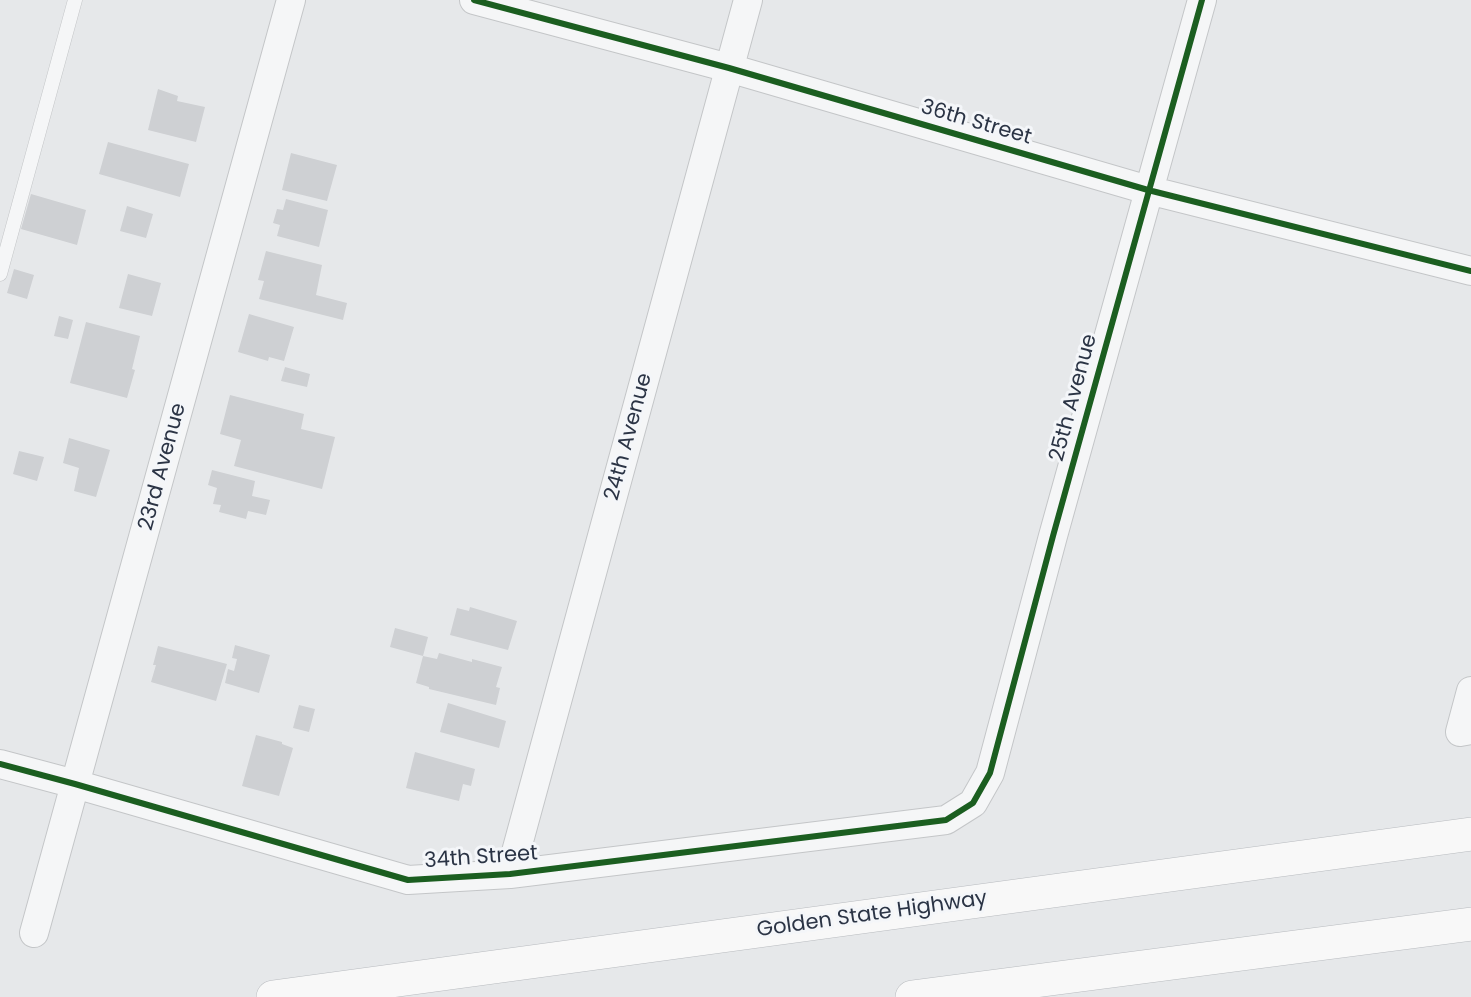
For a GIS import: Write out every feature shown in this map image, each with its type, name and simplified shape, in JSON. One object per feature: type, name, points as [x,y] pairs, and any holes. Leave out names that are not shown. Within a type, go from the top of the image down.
[{"type":"highway","name":"Golden State Highway","points":[[273,997],[1471,834]]},
{"type":"highway","points":[[912,997],[1471,924]]},
{"type":"street","name":"23rd Avenue","points":[[34,933],[291,0]]},
{"type":"street","name":"36th Street","points":[[474,0],[729,69],[1148,190],[1471,271]]},
{"type":"street","name":"24th Avenue","points":[[510,874],[748,0]]},
{"type":"street","name":"25th Avenue","points":[[973,803],[990,773],[1148,190],[1202,0]]},
{"type":"street","points":[[1466,731],[1471,691]]},
{"type":"street","name":"34th Street","points":[[0,764],[408,880],[510,874],[946,820],[973,803]]},
{"type":"lane","points":[[0,274],[75,0]]},
{"type":"building","points":[[158,89],[178,96],[177,101],[205,107],[196,142],[148,130]]},
{"type":"building","points":[[108,142],[189,164],[180,197],[99,174]]},
{"type":"building","points":[[291,153],[337,165],[327,201],[282,190]]},
{"type":"building","points":[[31,194],[86,210],[77,245],[21,229]]},
{"type":"building","points":[[286,199],[328,210],[319,247],[277,236],[280,225],[273,223],[277,209],[283,210]]},
{"type":"building","points":[[127,206],[153,214],[146,238],[120,231]]},
{"type":"building","points":[[266,251],[322,265],[316,295],[347,303],[343,320],[259,299],[264,281],[258,280]]},
{"type":"building","points":[[14,269],[34,275],[27,299],[7,293]]},
{"type":"building","points":[[128,274],[161,283],[152,316],[119,308]]},
{"type":"building","points":[[249,314],[294,327],[284,361],[269,357],[268,361],[238,352]]},
{"type":"building","points":[[59,316],[73,320],[68,339],[54,336]]},
{"type":"building","points":[[86,322],[140,336],[132,369],[135,370],[127,398],[70,383]]},
{"type":"building","points":[[285,367],[310,374],[307,387],[281,381]]},
{"type":"building","points":[[230,395],[304,414],[301,429],[335,437],[322,489],[234,466],[241,440],[220,434]]},
{"type":"building","points":[[69,438],[110,450],[96,497],[74,491],[79,468],[63,463]]},
{"type":"building","points":[[19,451],[44,457],[37,481],[13,474]]},
{"type":"building","points":[[212,470],[255,481],[252,496],[270,500],[266,515],[248,511],[246,519],[219,512],[221,505],[213,504],[217,488],[208,485]]},
{"type":"building","points":[[470,607],[517,621],[508,650],[450,635],[457,608],[469,611]]},
{"type":"building","points":[[395,628],[428,637],[423,656],[390,647]]},
{"type":"building","points":[[235,645],[270,655],[259,693],[225,683],[228,669],[234,671],[237,659],[232,658]]},
{"type":"building","points":[[158,646],[227,664],[216,701],[151,682]]},
{"type":"building","points":[[439,653],[502,667],[496,687],[500,688],[496,705],[429,689],[429,687],[416,683],[423,656],[437,659]]},
{"type":"building","points":[[448,703],[506,721],[499,748],[440,732]]},
{"type":"building","points":[[299,705],[315,709],[309,732],[293,728]]},
{"type":"building","points":[[256,735],[282,742],[293,748],[279,796],[242,786]]},
{"type":"building","points":[[415,752],[475,769],[471,786],[463,784],[459,801],[406,788]]},
{"type":"cycle path","points":[[474,0],[729,68],[1148,190],[1471,271]]},
{"type":"cycle path","points":[[0,764],[408,880],[510,874],[946,820],[973,803],[990,773],[1053,536],[1202,0]]}]
